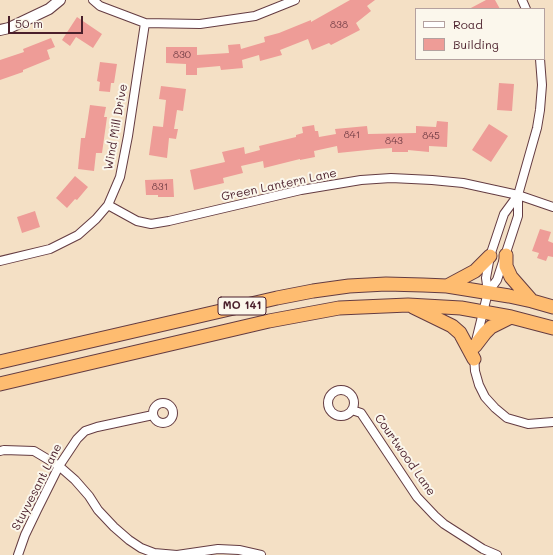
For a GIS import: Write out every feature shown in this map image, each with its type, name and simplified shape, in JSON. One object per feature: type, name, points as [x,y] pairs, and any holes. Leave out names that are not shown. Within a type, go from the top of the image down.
[{"type":"highway","points":[[506,255],[506,266],[511,277],[532,301]]},
{"type":"highway","points":[[447,286],[475,271],[490,256]]},
{"type":"highway","name":"MO 141","points":[[0,362],[241,306],[313,291],[349,286],[386,284],[447,286],[488,292],[553,307]]},
{"type":"highway","points":[[408,305],[452,326],[460,333],[474,352],[485,333],[491,327],[511,317]]},
{"type":"highway","name":"MO 141","points":[[0,384],[261,323],[339,308],[408,305],[461,308],[511,317],[553,328]]},
{"type":"street","points":[[0,30],[9,28],[49,9],[60,0]]},
{"type":"street","points":[[94,0],[100,6],[144,23],[200,24],[255,16],[295,0]]},
{"type":"street","name":"Wind Mill Drive","points":[[0,261],[50,249],[64,242],[78,234],[96,219],[108,205],[120,177],[128,136],[144,23]]},
{"type":"street","points":[[488,292],[498,280],[518,216],[518,195],[537,128],[540,110],[542,85],[540,60]]},
{"type":"street","name":"Green Lantern Lane","points":[[108,205],[137,221],[151,224],[176,220],[301,190],[361,180],[392,178],[463,183],[518,195],[553,207]]},
{"type":"street","points":[[518,195],[504,214],[490,256],[486,278],[488,292],[474,352],[475,371],[485,398],[507,418],[528,424],[553,422]]},
{"type":"street","name":"Courtwood Lane","points":[[352,410],[361,413],[417,497],[434,516],[483,549],[497,555]]},
{"type":"street","name":"Stuyvesant Lane","points":[[18,555],[25,535],[59,466],[77,439],[85,431],[96,427],[153,414]]},
{"type":"street","points":[[0,451],[34,451],[59,466],[75,480],[98,510],[114,527],[129,540],[154,554],[177,555],[218,549],[239,550],[261,555]]},
{"type":"building","points":[[350,0],[375,0],[367,6],[371,11],[356,23],[360,30],[331,45],[329,43],[312,50],[308,39],[280,50],[282,55],[260,61],[259,55],[242,60],[243,68],[221,70],[220,66],[197,68],[197,75],[186,75],[186,64],[166,63],[166,47],[197,47],[197,55],[229,53],[228,45],[240,44],[241,49],[265,42],[264,37],[279,33],[311,20],[311,22]]},
{"type":"building","points":[[486,0],[495,0],[499,8],[471,8]]},
{"type":"building","points":[[77,17],[102,34],[93,48],[76,37],[70,46],[62,40]]},
{"type":"building","points":[[51,38],[55,47],[47,50],[50,59],[23,70],[23,72],[0,80],[0,60],[24,52],[23,49]]},
{"type":"building","points":[[100,62],[117,64],[114,83],[111,83],[110,92],[99,91],[100,82],[97,81]]},
{"type":"building","points":[[499,83],[514,84],[512,111],[497,110]]},
{"type":"building","points":[[161,86],[186,89],[183,111],[177,110],[174,129],[178,129],[176,139],[169,138],[167,158],[149,155],[153,126],[163,127],[166,100],[159,99]]},
{"type":"building","points":[[90,105],[106,107],[104,117],[107,117],[102,153],[96,153],[94,171],[78,169],[81,138],[85,138]]},
{"type":"building","points":[[437,121],[448,122],[447,147],[429,146],[429,152],[408,150],[408,152],[392,152],[392,148],[338,153],[337,146],[314,151],[315,157],[300,159],[264,168],[263,161],[241,166],[243,173],[223,178],[224,183],[194,190],[190,170],[225,162],[222,152],[244,147],[245,154],[260,150],[259,146],[296,137],[296,135],[303,133],[302,127],[314,125],[315,131],[318,131],[319,137],[336,134],[335,129],[367,126],[368,134],[416,133],[416,126],[436,127]]},
{"type":"building","points":[[489,124],[508,136],[491,162],[472,150]]},
{"type":"building","points":[[75,176],[88,187],[77,200],[75,199],[67,208],[56,198]]},
{"type":"building","points":[[173,179],[174,197],[146,195],[145,180]]},
{"type":"building","points":[[35,211],[40,227],[22,233],[17,217]]},
{"type":"building","points":[[540,229],[551,232],[548,241],[553,243],[553,257],[548,256],[546,261],[537,258],[539,253],[532,251]]}]
